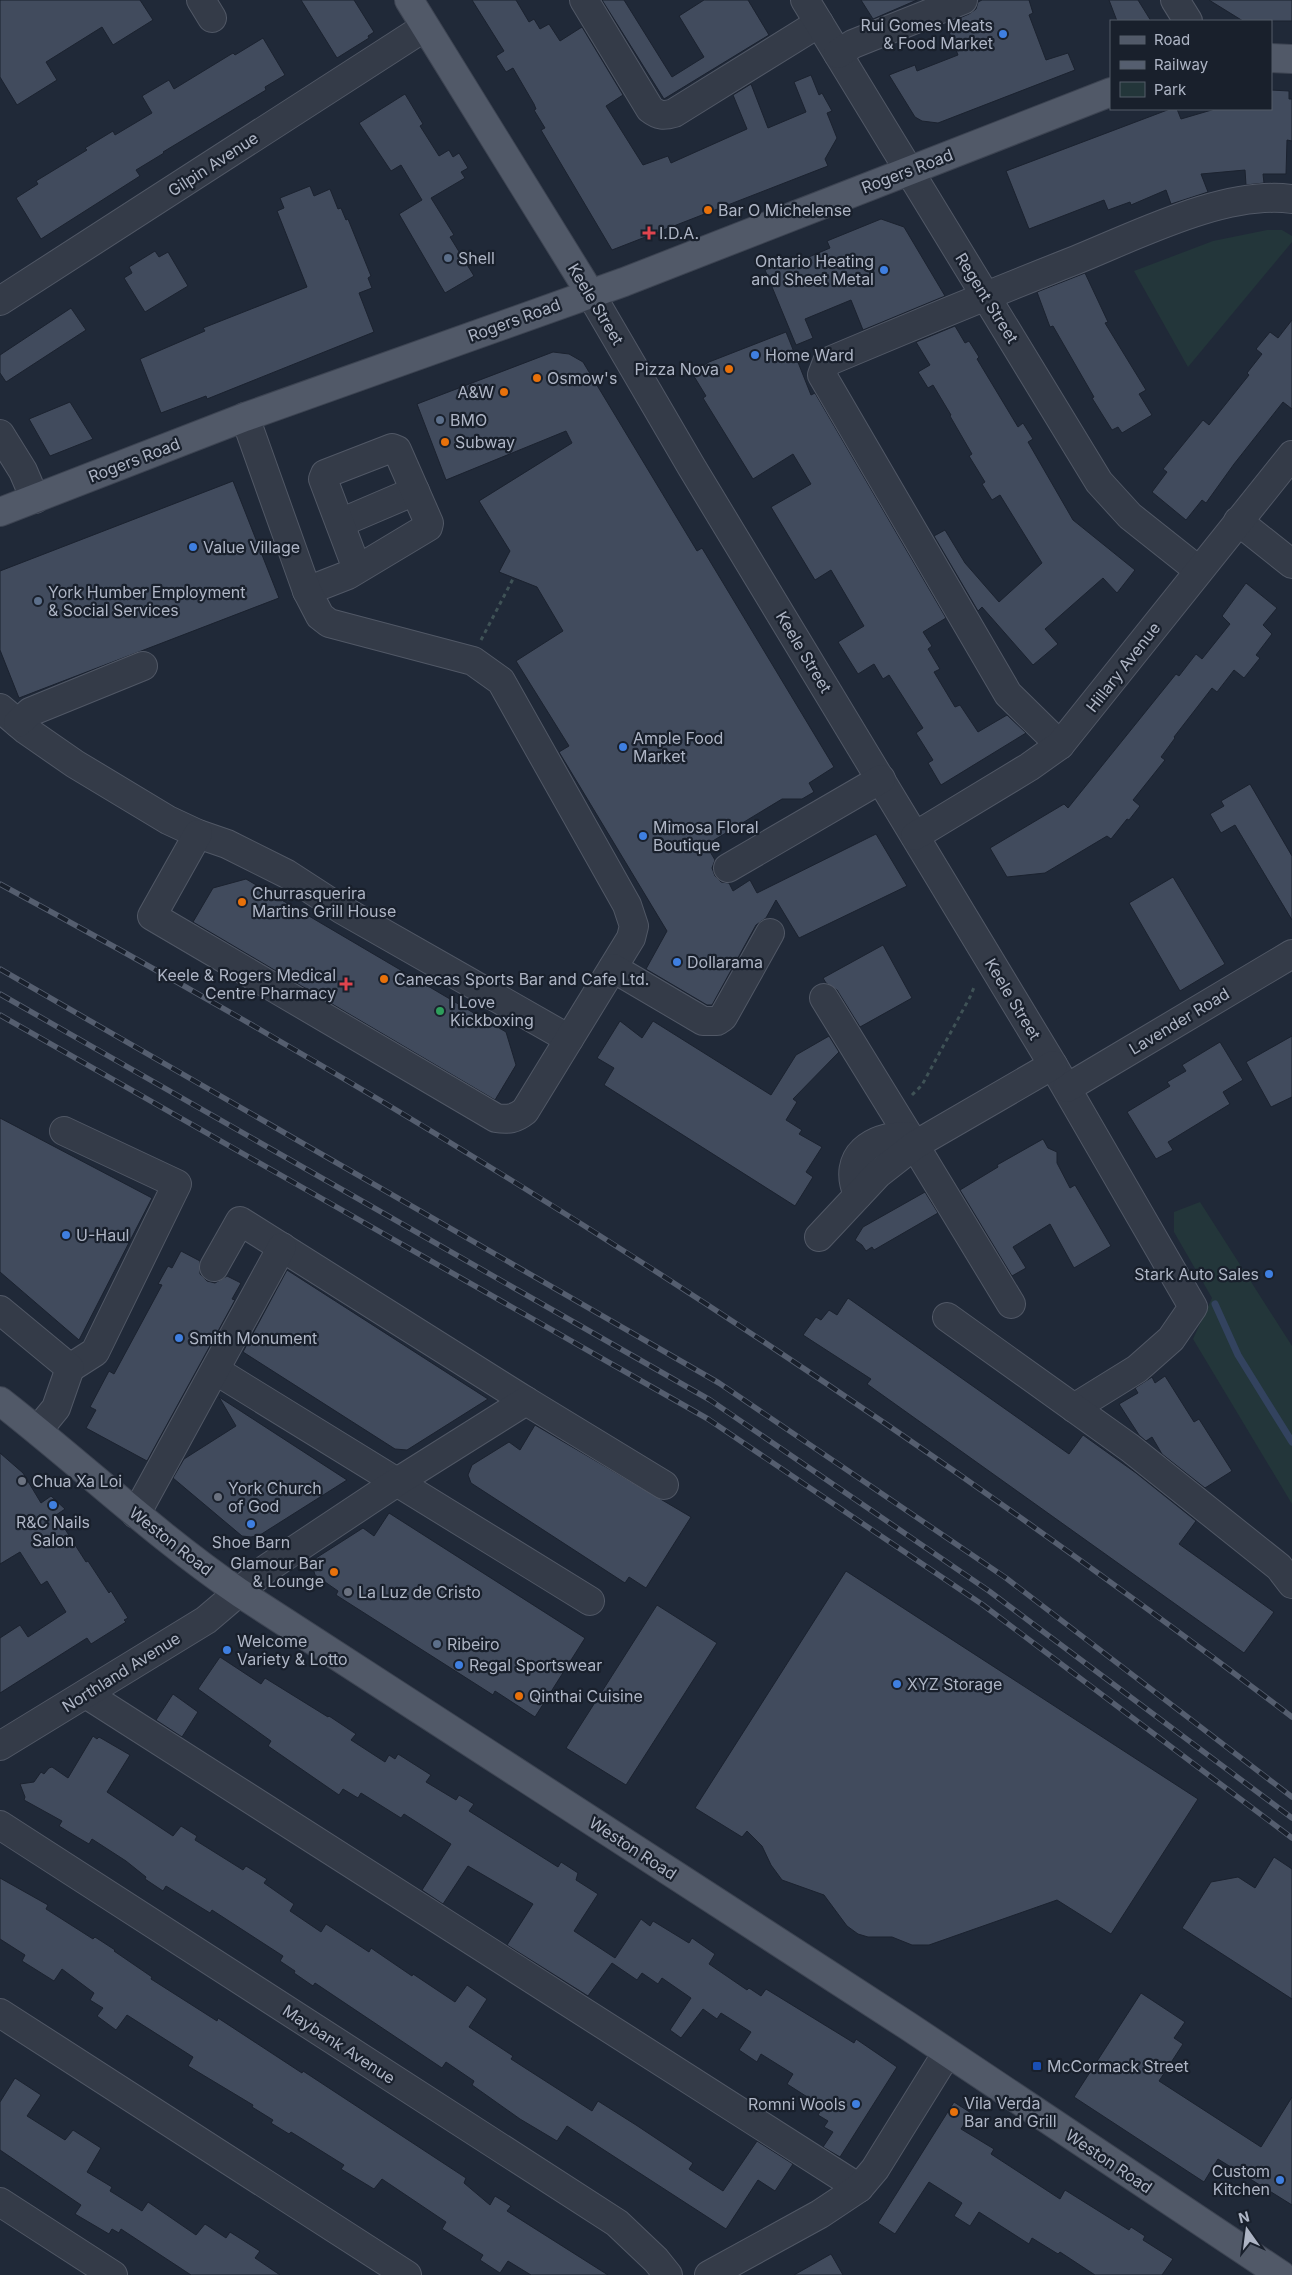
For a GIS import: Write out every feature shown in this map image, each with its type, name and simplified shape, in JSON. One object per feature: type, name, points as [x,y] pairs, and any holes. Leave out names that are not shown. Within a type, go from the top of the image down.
[{"type":"main road","name":"Keele Street","points":[[409,0],[590,293]]},
{"type":"main road","points":[[1272,58],[1292,59]]},
{"type":"main road","name":"Rogers Road","points":[[0,512],[245,417],[732,241],[1110,92]]},
{"type":"main road","name":"Weston Road","points":[[0,1401],[38,1430],[136,1514],[206,1570],[947,2053],[1281,2275]]},
{"type":"street","points":[[584,0],[650,109],[664,116],[674,113],[819,23]]},
{"type":"street","name":"Regent Street","points":[[805,0],[1099,482],[1130,516],[1198,570]]},
{"type":"street","points":[[838,54],[853,44],[963,0]]},
{"type":"street","points":[[1175,0],[1187,20]]},
{"type":"street","name":"Gilpin Avenue","points":[[0,301],[425,26]]},
{"type":"street","points":[[1060,745],[1008,694],[822,375],[827,362],[986,296],[1212,208],[1260,198],[1292,199]]},
{"type":"street","name":"Keele Street","points":[[590,293],[691,466],[1067,1088],[1193,1307],[1171,1339],[1137,1369],[1074,1408]]},
{"type":"street","points":[[198,834],[152,916],[496,1118],[508,1120],[518,1117],[525,1111],[631,938],[634,926],[627,904],[501,681],[473,661],[330,623],[320,616],[308,591],[245,417]]},
{"type":"street","points":[[0,434],[24,471],[34,499]]},
{"type":"street","points":[[308,591],[348,575],[428,527],[429,523],[397,450],[392,448],[326,474],[323,479],[357,569]]},
{"type":"street","name":"Hillary Avenue","points":[[915,836],[1029,767],[1060,745],[1198,570],[1292,455]]},
{"type":"street","points":[[340,523],[415,491]]},
{"type":"street","points":[[1238,521],[1292,564]]},
{"type":"street","points":[[9,715],[30,712],[143,666]]},
{"type":"street","points":[[9,715],[75,764],[168,820],[198,834],[227,844],[287,874],[341,909],[568,1039]]},
{"type":"street","points":[[728,868],[880,779]]},
{"type":"street","points":[[613,968],[703,1021],[717,1021],[723,1017],[770,933]]},
{"type":"street","name":"Lavender Road","points":[[1067,1088],[1292,954]]},
{"type":"street","points":[[824,998],[1011,1304]]},
{"type":"street","points":[[819,1237],[912,1141],[1053,1065]]},
{"type":"street","points":[[38,1430],[56,1408],[70,1368],[95,1352],[177,1184],[64,1131]]},
{"type":"street","points":[[214,1267],[240,1221],[526,1401],[664,1485]]},
{"type":"street","points":[[136,1514],[282,1247]]},
{"type":"street","points":[[0,1310],[70,1368]]},
{"type":"street","points":[[948,1317],[1130,1448],[1279,1567],[1292,1584]]},
{"type":"street","points":[[215,1370],[590,1601]]},
{"type":"street","name":"Northland Avenue","points":[[0,1746],[206,1620],[266,1570],[397,1482],[526,1401]]},
{"type":"street","points":[[86,1694],[859,2188]]},
{"type":"street","name":"Maybank Avenue","points":[[0,1825],[617,2222],[656,2260],[668,2275]]},
{"type":"street","points":[[0,2013],[407,2275]]},
{"type":"street","points":[[709,2275],[820,2214],[859,2188],[875,2169],[947,2053]]},
{"type":"street","points":[[0,2202],[113,2275]]},
{"type":"path","points":[[480,643],[514,578]]},
{"type":"path","points":[[894,1113],[922,1084],[975,985]]},
{"type":"green space","points":[[1267,230],[1282,230],[1292,236],[1292,242],[1188,367],[1134,271],[1213,241]]},
{"type":"green space","points":[[1200,1202],[1292,1346],[1292,1504],[1193,1339],[1212,1298],[1174,1232],[1174,1212]]},
{"type":"building","points":[[0,0],[140,0],[153,20],[113,45],[102,27],[46,62],[57,80],[17,105],[0,77]]},
{"type":"building","points":[[301,0],[354,0],[374,32],[368,36],[369,38],[337,58]]},
{"type":"building","points":[[472,0],[516,0],[529,22],[534,19],[540,29],[549,24],[560,41],[582,27],[623,95],[606,106],[643,165],[668,156],[671,163],[747,129],[733,95],[751,84],[768,128],[806,112],[794,82],[811,75],[819,95],[822,93],[832,111],[827,113],[837,138],[825,159],[828,166],[612,250],[541,130],[545,128],[534,110],[536,109],[534,104],[513,68],[506,72],[496,56],[504,51]]},
{"type":"building","points":[[602,0],[624,0],[672,77],[704,57],[679,16],[704,0],[748,0],[769,35],[664,99]]},
{"type":"building","points":[[861,0],[917,0],[873,19]]},
{"type":"building","points":[[982,0],[1029,0],[1033,13],[1029,15],[1046,60],[1068,53],[1075,70],[938,123],[922,121],[915,117],[889,75],[915,65],[917,71],[958,55],[946,24],[969,14],[976,9],[978,2]]},
{"type":"building","points":[[1109,0],[1138,0],[1150,20],[1117,20]]},
{"type":"building","points":[[1209,0],[1292,0],[1292,21],[1241,20]]},
{"type":"building","points":[[263,38],[285,75],[265,87],[266,90],[136,170],[140,176],[41,239],[16,198],[38,184],[36,181],[87,150],[85,148],[113,131],[115,135],[152,113],[142,96],[169,80],[174,89],[233,53],[235,55]]},
{"type":"building","points":[[1272,90],[1289,91],[1289,99],[1292,99],[1292,141],[1287,140],[1286,174],[1263,174],[1264,183],[1246,185],[1245,170],[1201,174],[1208,192],[1171,204],[1166,190],[1131,205],[1130,202],[1108,210],[1104,200],[1029,229],[1006,171],[1167,110],[1177,110],[1181,119],[1212,110],[1272,110]]},
{"type":"building","points":[[405,94],[423,124],[420,126],[439,156],[449,150],[453,157],[459,153],[468,168],[461,172],[465,178],[431,198],[454,235],[450,237],[474,276],[445,293],[399,214],[422,200],[401,165],[391,171],[359,123]]},
{"type":"building","points":[[310,186],[314,196],[330,189],[338,209],[341,208],[346,220],[348,219],[371,276],[368,278],[372,288],[359,293],[374,332],[207,399],[206,396],[161,413],[140,359],[205,331],[203,328],[307,287],[277,211],[284,208],[280,198]]},
{"type":"building","name":"Ontario Heating and Sheet Metal","points":[[881,219],[904,227],[945,296],[863,330],[851,300],[805,319],[813,338],[796,345],[765,270],[781,263],[783,268],[830,248],[827,241]]},
{"type":"building","points":[[155,251],[159,257],[168,252],[188,286],[145,312],[124,278],[132,273],[129,267]]},
{"type":"building","points":[[1085,273],[1108,322],[1105,323],[1146,390],[1139,394],[1152,415],[1122,433],[1118,427],[1112,430],[1092,398],[1094,397],[1053,326],[1050,327],[1037,292]]},
{"type":"building","points":[[71,308],[86,330],[6,382],[0,373],[0,355]]},
{"type":"building","points":[[1292,320],[1292,409],[1283,402],[1206,503],[1202,500],[1186,520],[1152,492],[1167,472],[1163,469],[1203,420],[1209,425],[1249,375],[1247,373],[1262,354],[1256,349],[1270,332],[1278,338]]},
{"type":"building","points":[[955,326],[965,343],[969,341],[979,357],[977,359],[1018,427],[1023,423],[1033,439],[1028,442],[1073,520],[1135,570],[1117,593],[1103,578],[1045,629],[1058,644],[1033,665],[982,607],[978,611],[934,536],[945,530],[965,563],[999,602],[1042,563],[1000,495],[992,500],[982,484],[985,482],[969,456],[972,454],[951,415],[933,385],[928,388],[918,372],[930,365],[916,342]]},
{"type":"building","points":[[786,332],[811,395],[815,393],[946,618],[923,632],[932,646],[928,649],[940,669],[934,672],[955,707],[960,705],[978,732],[1007,715],[1026,733],[941,785],[928,763],[933,760],[916,733],[923,728],[889,675],[883,679],[874,664],[858,674],[838,642],[864,626],[831,570],[815,580],[771,507],[811,484],[793,454],[753,479],[703,398],[706,396],[692,373],[709,362]]},
{"type":"building","points":[[553,352],[569,354],[583,362],[697,551],[702,548],[834,767],[809,783],[814,792],[802,799],[782,799],[706,845],[715,860],[712,868],[715,876],[721,882],[729,883],[733,891],[750,880],[757,893],[876,834],[907,886],[799,938],[776,900],[766,918],[756,925],[712,1005],[707,1005],[646,969],[667,931],[559,752],[569,746],[516,661],[563,631],[537,587],[499,572],[510,551],[479,501],[572,443],[566,431],[446,480],[417,404]]},
{"type":"building","points":[[70,402],[93,439],[50,456],[29,419]]},
{"type":"building","points":[[233,481],[279,598],[19,698],[0,650],[0,571]]},
{"type":"building","points":[[1246,583],[1277,608],[1263,625],[1272,634],[1256,655],[1260,658],[1244,678],[1234,670],[1217,692],[1212,688],[1174,737],[1161,757],[1165,760],[1133,800],[1140,806],[1129,820],[1127,819],[1111,839],[1107,836],[1045,873],[1007,877],[990,848],[1064,804],[1068,808],[1176,674],[1179,676],[1196,654],[1202,659],[1230,624],[1222,616]]},
{"type":"building","points":[[1250,784],[1292,856],[1292,920],[1235,825],[1221,833],[1210,814],[1224,806],[1221,801]]},
{"type":"building","points":[[1173,877],[1225,964],[1180,991],[1129,903]]},
{"type":"building","points":[[246,879],[506,1032],[516,1065],[495,1100],[193,922],[213,888]]},
{"type":"building","points":[[883,945],[912,998],[860,1027],[837,990],[826,983],[823,978]]},
{"type":"building","points":[[620,1021],[642,1038],[653,1021],[771,1095],[796,1055],[829,1036],[839,1052],[793,1099],[797,1102],[786,1120],[802,1130],[799,1134],[822,1147],[806,1172],[813,1177],[795,1206],[604,1085],[614,1068],[597,1058]]},
{"type":"building","points":[[1292,1036],[1292,1097],[1271,1107],[1246,1062]]},
{"type":"building","points":[[1220,1042],[1243,1080],[1223,1092],[1230,1104],[1168,1142],[1173,1150],[1156,1159],[1127,1112],[1170,1086],[1167,1082],[1186,1071],[1182,1065]]},
{"type":"building","name":"U-Haul","points":[[0,1118],[152,1198],[79,1340],[0,1272]]},
{"type":"building","points":[[1043,1139],[1048,1148],[1057,1152],[1057,1163],[1070,1188],[1075,1185],[1111,1246],[1074,1268],[1050,1224],[1013,1247],[1026,1268],[1012,1276],[960,1190],[998,1167],[997,1165]]},
{"type":"building","points":[[925,1192],[938,1213],[874,1250],[872,1247],[866,1251],[855,1240],[863,1227]]},
{"type":"building","name":"Smith Monument","points":[[181,1251],[200,1261],[200,1274],[207,1281],[215,1283],[227,1276],[241,1283],[232,1299],[235,1300],[147,1461],[86,1428],[96,1410],[90,1407],[109,1371],[114,1374],[162,1285],[158,1284],[168,1266],[172,1268]]},
{"type":"building","points":[[287,1270],[488,1399],[407,1450],[395,1449],[243,1352]]},
{"type":"building","points":[[848,1298],[1069,1454],[1083,1435],[1136,1473],[1196,1521],[1179,1544],[1274,1612],[1244,1653],[867,1384],[871,1379],[803,1335],[816,1317],[821,1320],[829,1310],[837,1315]]},
{"type":"building","points":[[1165,1376],[1194,1422],[1199,1419],[1232,1471],[1205,1488],[1162,1454],[1152,1437],[1146,1441],[1139,1435],[1119,1404],[1138,1393],[1135,1388],[1152,1377],[1155,1383]]},
{"type":"building","points":[[219,1397],[347,1480],[260,1535],[242,1536],[173,1478],[184,1459],[236,1426]]},
{"type":"building","points":[[535,1425],[691,1517],[646,1588],[629,1577],[625,1583],[471,1483],[468,1475],[472,1465],[509,1442],[520,1450]]},
{"type":"building","points":[[0,1453],[23,1473],[41,1503],[51,1496],[65,1509],[56,1515],[86,1562],[88,1561],[109,1593],[111,1591],[128,1618],[124,1620],[126,1622],[91,1644],[87,1638],[0,1693],[0,1638],[20,1625],[28,1637],[66,1612],[47,1581],[41,1585],[20,1552],[0,1564]]},
{"type":"building","points":[[389,1513],[585,1638],[535,1717],[495,1691],[493,1695],[336,1595],[338,1591],[315,1575],[313,1568],[316,1558],[363,1528],[374,1536]]},
{"type":"building","name":"XYZ Storage","points":[[846,1571],[1198,1799],[1111,1934],[1057,1900],[929,1945],[912,1945],[892,1937],[868,1937],[858,1934],[847,1926],[824,1895],[782,1880],[771,1865],[762,1846],[747,1831],[742,1837],[695,1808]]},
{"type":"building","points":[[657,1605],[717,1643],[626,1785],[566,1748]]},
{"type":"building","points":[[220,1657],[261,1684],[265,1678],[329,1716],[356,1734],[351,1740],[385,1762],[389,1755],[395,1759],[398,1754],[431,1775],[426,1782],[456,1800],[459,1795],[474,1804],[469,1811],[558,1867],[561,1862],[578,1873],[576,1880],[598,1894],[574,1931],[615,1958],[641,1919],[650,1926],[653,1921],[689,1943],[692,1938],[715,1954],[709,1964],[747,1990],[749,1988],[761,1996],[766,1989],[854,2043],[856,2039],[897,2067],[840,2157],[823,2147],[833,2132],[824,2127],[828,2121],[818,2115],[823,2107],[787,2084],[793,2074],[761,2054],[757,2062],[739,2050],[751,2032],[721,2013],[717,2019],[703,2009],[681,2038],[670,2030],[691,1998],[662,1978],[658,1984],[642,1973],[637,1980],[612,1963],[588,1996],[507,1945],[533,1904],[468,1866],[443,1904],[422,1890],[451,1844],[404,1814],[401,1818],[361,1793],[358,1798],[343,1789],[339,1795],[268,1746],[271,1741],[198,1689]]},
{"type":"building","points":[[173,1694],[198,1712],[182,1737],[156,1720]]},
{"type":"building","points":[[93,1736],[97,1739],[99,1737],[130,1755],[107,1792],[173,1836],[181,1826],[197,1836],[195,1840],[243,1870],[246,1866],[267,1879],[264,1883],[294,1904],[290,1911],[321,1932],[326,1924],[369,1952],[371,1948],[455,2002],[467,1985],[487,1999],[469,2027],[513,2056],[511,2059],[592,2111],[598,2101],[693,2163],[689,2169],[723,2191],[757,2141],[793,2164],[775,2191],[758,2180],[726,2229],[567,2126],[557,2141],[520,2119],[472,2085],[474,2081],[446,2062],[442,2068],[315,1983],[313,1986],[280,1961],[283,1956],[212,1910],[210,1913],[166,1886],[163,1891],[145,1879],[146,1877],[126,1861],[92,1839],[89,1844],[77,1837],[59,1826],[62,1821],[24,1800],[25,1797],[20,1784],[34,1782],[41,1772],[44,1774],[52,1767],[68,1778]]},
{"type":"building","points":[[1274,1857],[1292,1869],[1292,1999],[1182,1928],[1211,1882],[1238,1877],[1255,1888]]},
{"type":"building","points":[[0,1878],[48,1905],[46,1909],[93,1939],[95,1937],[115,1950],[152,1977],[151,1979],[217,2021],[218,2018],[302,2073],[303,2071],[466,2178],[464,2183],[490,2205],[495,2196],[511,2206],[507,2211],[608,2275],[531,2275],[508,2261],[500,2273],[480,2260],[483,2255],[442,2229],[446,2222],[382,2179],[374,2189],[341,2169],[344,2165],[291,2132],[289,2134],[271,2123],[273,2120],[252,2107],[253,2105],[188,2066],[193,2057],[127,2015],[116,2030],[97,2016],[103,2008],[90,2000],[94,1993],[62,1969],[54,1981],[22,1961],[25,1955],[0,1939]]},
{"type":"building","points":[[1141,1993],[1185,2022],[1174,2038],[1183,2044],[1159,2081],[1261,2147],[1292,2097],[1292,2205],[1218,2159],[1204,2182],[1074,2097]]},
{"type":"building","points":[[15,2078],[41,2095],[27,2116],[65,2140],[73,2130],[101,2148],[87,2172],[112,2187],[110,2191],[142,2211],[148,2202],[196,2235],[205,2224],[226,2238],[230,2232],[260,2251],[255,2258],[280,2275],[191,2275],[121,2229],[119,2233],[112,2229],[109,2234],[75,2214],[81,2205],[0,2150],[0,2102]]},
{"type":"building","points":[[954,2102],[971,2113],[961,2129],[994,2149],[991,2154],[1060,2199],[1065,2190],[1129,2230],[1131,2227],[1145,2236],[1143,2240],[1173,2259],[1162,2275],[1095,2275],[1060,2252],[1058,2254],[1032,2238],[1029,2244],[979,2212],[970,2226],[954,2216],[962,2203],[929,2182],[895,2234],[878,2223]]},
{"type":"building","points":[[831,2254],[843,2275],[794,2275]]},
{"type":"waterway","points":[[1215,1304],[1238,1355],[1292,1442]]},
{"type":"railway","points":[[0,884],[169,977],[335,1074],[500,1173],[662,1275],[822,1381],[981,1490],[1137,1602],[1292,1717]]},
{"type":"railway","points":[[0,969],[719,1383],[1006,1578],[1292,1797]]},
{"type":"railway","points":[[0,994],[710,1400],[989,1591],[1292,1818]]},
{"type":"railway","points":[[0,1015],[708,1419],[983,1605],[1292,1838]]},
{"type":"place","name":"Rui Gomes Meats & Food Market","points":[[1003,34]]},
{"type":"place","name":"Bar O Michelense","points":[[708,210]]},
{"type":"place","name":"I.D.A.","points":[[649,233]]},
{"type":"place","name":"Shell","points":[[448,258]]},
{"type":"place","name":"Ontario Heating and Sheet Metal","points":[[884,270]]},
{"type":"place","name":"Home Ward","points":[[755,355]]},
{"type":"place","name":"Pizza Nova","points":[[729,369]]},
{"type":"place","name":"Osmow's","points":[[537,378]]},
{"type":"place","name":"A&W","points":[[504,392]]},
{"type":"place","name":"BMO","points":[[440,420]]},
{"type":"place","name":"Subway","points":[[445,442]]},
{"type":"place","name":"Value Village","points":[[193,547]]},
{"type":"place","name":"York Humber Employment & Social Services","points":[[38,601]]},
{"type":"place","name":"Ample Food Market","points":[[623,747]]},
{"type":"place","name":"Mimosa Floral Boutique","points":[[643,836]]},
{"type":"place","name":"Churrasquerira Martins Grill House","points":[[242,902]]},
{"type":"place","name":"Dollarama","points":[[677,962]]},
{"type":"place","name":"Canecas Sports Bar and Cafe Ltd.","points":[[384,979]]},
{"type":"place","name":"Keele & Rogers Medical Centre Pharmacy","points":[[346,984]]},
{"type":"place","name":"I Love Kickboxing","points":[[440,1011]]},
{"type":"place","name":"U-Haul","points":[[66,1235]]},
{"type":"place","name":"Stark Auto Sales","points":[[1269,1274]]},
{"type":"place","name":"Smith Monument","points":[[179,1338]]},
{"type":"place","name":"Chua Xa Loi","points":[[22,1481]]},
{"type":"place","name":"York Church of God","points":[[218,1497]]},
{"type":"place","name":"R&C Nails Salon","points":[[53,1505]]},
{"type":"place","name":"Shoe Barn","points":[[251,1524]]},
{"type":"place","name":"Glamour Bar & Lounge","points":[[334,1572]]},
{"type":"place","name":"La Luz de Cristo","points":[[348,1592]]},
{"type":"place","name":"Ribeiro","points":[[437,1644]]},
{"type":"place","name":"Welcome Variety & Lotto","points":[[227,1650]]},
{"type":"place","name":"Regal Sportswear","points":[[459,1665]]},
{"type":"place","name":"XYZ Storage","points":[[897,1684]]},
{"type":"place","name":"Qinthai Cuisine","points":[[519,1696]]},
{"type":"place","name":"McCormack Street","points":[[1037,2066]]},
{"type":"place","name":"Romni Wools","points":[[856,2104]]},
{"type":"place","name":"Vila Verda Bar and Grill","points":[[954,2112]]},
{"type":"place","name":"Custom Kitchen","points":[[1280,2180]]}]
